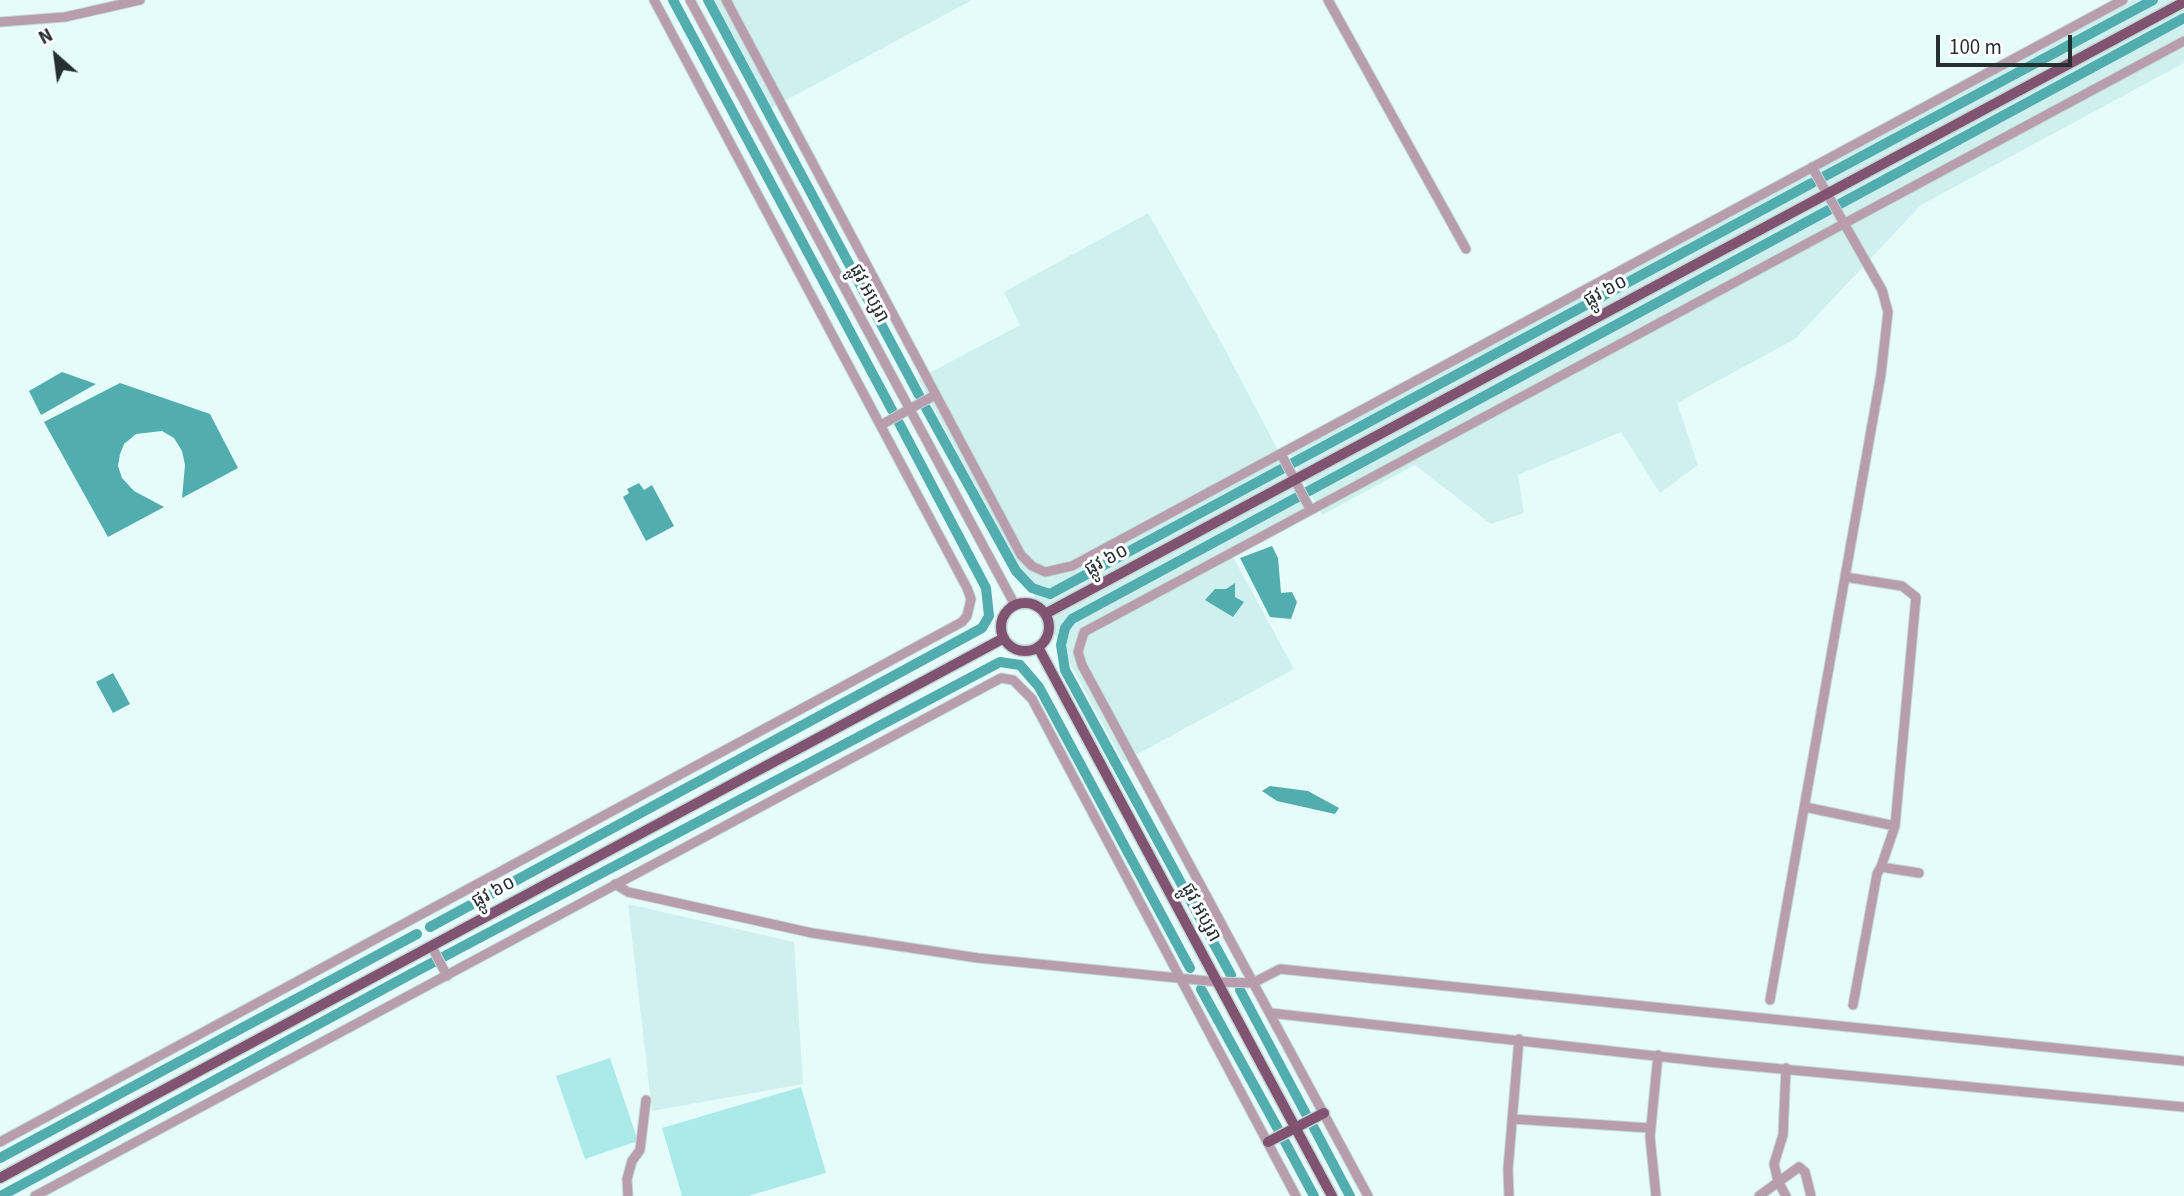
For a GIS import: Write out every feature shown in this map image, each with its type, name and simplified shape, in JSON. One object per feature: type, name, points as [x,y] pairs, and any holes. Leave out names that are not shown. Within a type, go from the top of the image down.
[{"type":"main road","name":"ផ្លូវ ៦០","points":[[1045,614],[1294,479],[1828,198],[2184,2]]},
{"type":"main road","points":[[1032,604],[1045,614],[1049,629],[1038,647],[1018,649],[1004,638],[1002,621],[1014,606],[1032,604]]},
{"type":"main road","name":"ផ្លូវ ៦០","points":[[0,1178],[436,955],[1004,638]]},
{"type":"main road","name":"ផ្លូវ អប្សរា","points":[[1038,647],[1332,1196]]},
{"type":"main road","points":[[1268,1142],[1324,1113]]},
{"type":"street","points":[[0,22],[65,16],[140,0]]},
{"type":"street","points":[[0,1142],[962,622],[970,608],[971,600],[967,588],[654,0]]},
{"type":"street","name":"ផ្លូវ អប្សរា","points":[[690,0],[1014,606]]},
{"type":"street","points":[[726,0],[1021,555],[1032,566],[1045,572],[1072,566],[1282,456],[2123,0]]},
{"type":"street","points":[[1328,0],[1466,249]]},
{"type":"street","points":[[1368,1196],[1078,652],[1084,632],[1309,506],[2184,41]]},
{"type":"street","points":[[1770,1000],[1885,354],[1888,313],[1882,290],[1812,167]]},
{"type":"street","points":[[881,425],[935,395]]},
{"type":"street","points":[[1282,456],[1309,506]]},
{"type":"street","points":[[1845,577],[1902,586],[1916,597],[1895,826],[1873,884],[1853,1005]]},
{"type":"street","points":[[34,1196],[1002,678],[1013,680],[1032,699],[1296,1196]]},
{"type":"street","points":[[1805,807],[1895,826]]},
{"type":"street","points":[[1881,867],[1919,873]]},
{"type":"street","points":[[615,884],[628,892],[811,933],[965,956],[1217,982],[1253,983],[1280,969],[2184,1061]]},
{"type":"street","points":[[436,955],[447,976]]},
{"type":"street","points":[[1270,1013],[2184,1107]]},
{"type":"street","points":[[1509,1196],[1508,1169],[1519,1039]]},
{"type":"street","points":[[1656,1196],[1650,1128],[1658,1055]]},
{"type":"street","points":[[1786,1068],[1783,1135],[1774,1164],[1778,1181],[1786,1196]]},
{"type":"street","points":[[628,1196],[632,1161],[640,1150],[646,1100]]},
{"type":"street","points":[[1513,1119],[1650,1128]]},
{"type":"street","points":[[1759,1196],[1795,1168],[1802,1168],[1811,1196]]},
{"type":"street","points":[[57,1184],[60,1196]]},
{"type":"shaded area","points":[[710,0],[972,0],[768,110]]},
{"type":"shaded area","points":[[2132,0],[2184,0],[2184,63],[1921,205],[1795,339],[1677,403],[1698,465],[1660,493],[1621,432],[1518,475],[1524,513],[1491,524],[1415,465],[1322,515],[1289,452]]},
{"type":"shaded area","points":[[1148,213],[1222,344],[1310,511],[1232,555],[1294,669],[1123,762],[918,379],[1020,325],[1004,292]]},
{"type":"shaded area","points":[[62,372],[96,384],[41,415],[29,391]]},
{"type":"shaded area","points":[[120,383],[210,414],[238,468],[182,498],[185,465],[182,451],[174,438],[162,431],[136,434],[124,444],[120,454],[118,466],[122,478],[134,491],[164,507],[108,537],[44,422]]},
{"type":"shaded area","points":[[639,483],[644,490],[652,485],[674,526],[646,541],[623,497],[629,493],[627,489]]},
{"type":"shaded area","points":[[1272,546],[1278,558],[1281,593],[1292,592],[1297,602],[1291,619],[1270,617],[1240,558]]},
{"type":"shaded area","points":[[1235,583],[1235,597],[1244,602],[1233,617],[1205,600],[1215,589],[1226,589]]},
{"type":"shaded area","points":[[113,673],[130,704],[113,713],[96,682]]},
{"type":"shaded area","points":[[1270,786],[1308,791],[1339,808],[1335,814],[1277,801],[1262,791]]},
{"type":"shaded area","points":[[628,904],[794,942],[803,1084],[652,1111]]},
{"type":"shaded area","points":[[610,1058],[638,1141],[585,1159],[556,1076]]},
{"type":"shaded area","points":[[801,1087],[826,1173],[748,1196],[682,1196],[662,1128]]},
{"type":"waterway","points":[[673,0],[892,410]]},
{"type":"waterway","points":[[708,0],[919,395]]},
{"type":"waterway","points":[[1825,176],[2153,0]]},
{"type":"waterway","points":[[1231,975],[1065,670],[1061,645],[1065,628],[1072,619],[2184,18]]},
{"type":"waterway","points":[[926,408],[1016,571],[1032,588],[1050,594],[1812,183]]},
{"type":"waterway","points":[[430,927],[982,628],[989,616],[986,588],[899,423]]},
{"type":"waterway","points":[[1,1196],[411,974],[1000,662],[1020,665],[1039,687],[1190,968]]},
{"type":"waterway","points":[[0,1158],[417,934]]},
{"type":"waterway","points":[[1201,989],[1278,1129]]},
{"type":"waterway","points":[[1240,990],[1306,1114]]},
{"type":"waterway","points":[[1314,1128],[1350,1196]]},
{"type":"waterway","points":[[1285,1142],[1314,1196]]}]
